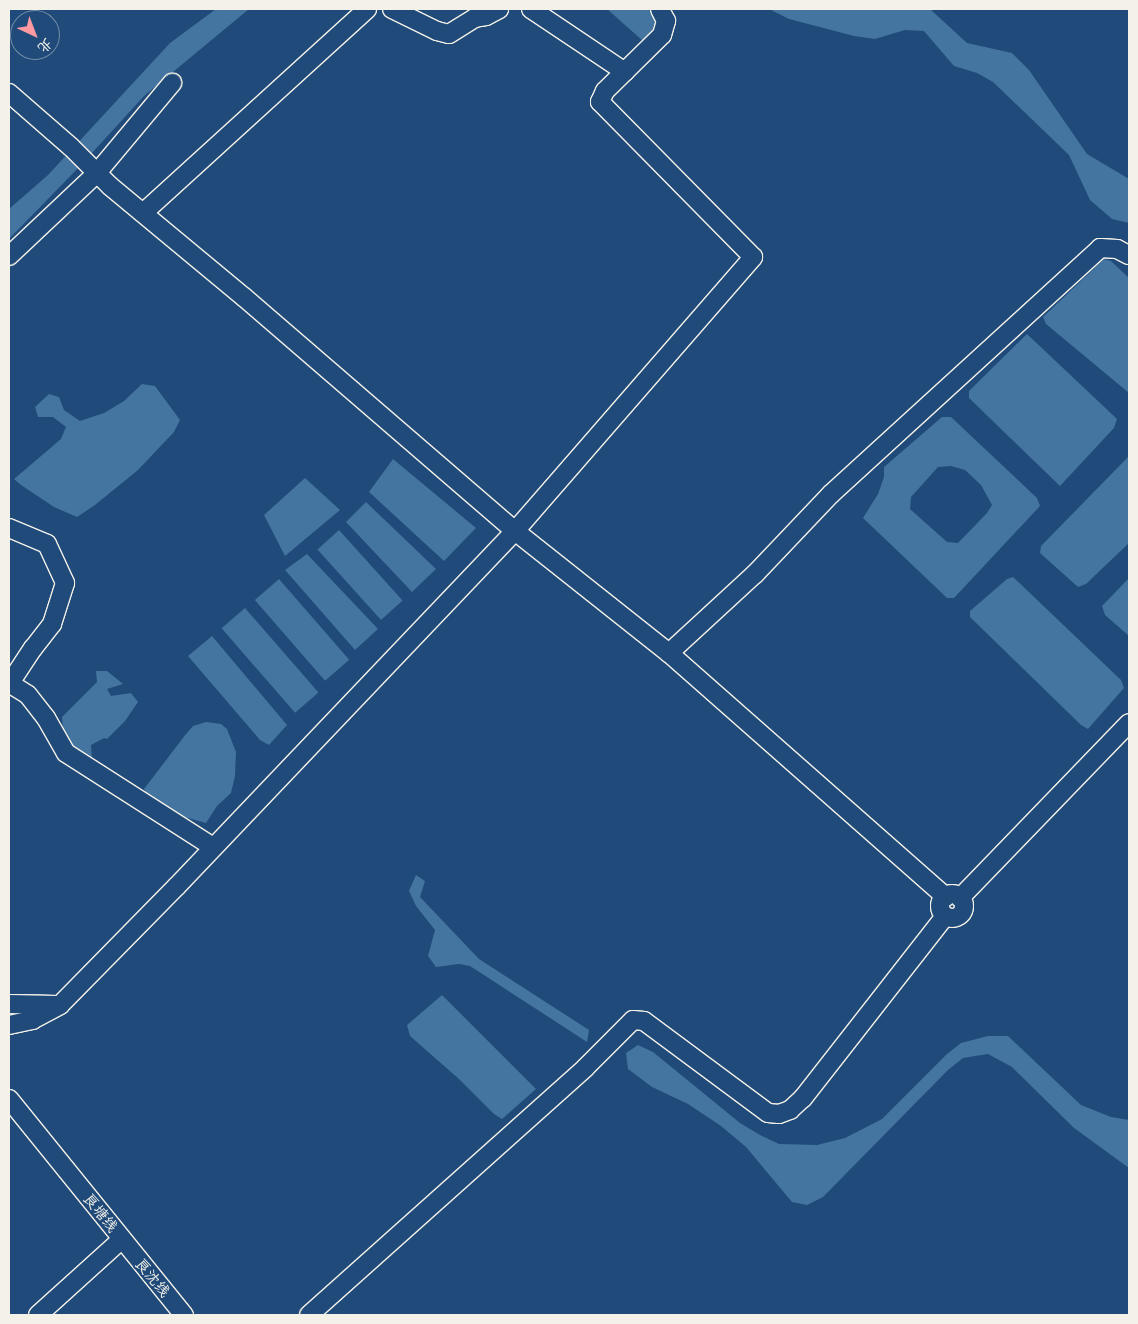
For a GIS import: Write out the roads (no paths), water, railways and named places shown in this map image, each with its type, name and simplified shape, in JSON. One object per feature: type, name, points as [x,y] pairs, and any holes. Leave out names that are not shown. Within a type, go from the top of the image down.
[{"type":"street","points":[[142,212],[366,9]]},
{"type":"street","points":[[392,9],[437,31],[449,34],[474,18],[486,16],[499,9]]},
{"type":"street","points":[[531,9],[625,72]]},
{"type":"street","points":[[9,1025],[32,1020],[60,1005],[515,531],[753,258],[600,102],[605,91],[662,35],[666,21],[660,9]]},
{"type":"street","points":[[9,256],[93,170],[172,83]]},
{"type":"street","points":[[9,93],[71,147],[93,170],[515,531],[669,653],[953,897],[964,904],[960,915],[953,918],[945,916],[802,1098],[790,1110],[779,1114],[768,1113],[644,1021],[633,1020],[585,1068],[310,1315]]},
{"type":"street","points":[[669,653],[755,574],[831,494],[1100,248],[1117,249],[1129,255]]},
{"type":"street","points":[[9,528],[47,544],[65,583],[52,624],[9,683],[28,695],[46,718],[66,753],[213,847]]},
{"type":"street","points":[[953,897],[1129,723]]},
{"type":"street","points":[[9,1004],[60,1005]]},
{"type":"street","name":"良塘线","points":[[9,1099],[121,1240],[38,1315]]},
{"type":"street","name":"良沈线","points":[[121,1240],[184,1315]]},
{"type":"water","points":[[216,9],[249,9],[144,96],[82,164],[9,239],[9,209],[48,175],[170,43]]},
{"type":"water","points":[[607,9],[647,9],[654,13],[657,28],[643,41]]},
{"type":"water","points":[[769,9],[930,9],[967,43],[1012,53],[1029,70],[1087,154],[1129,179],[1129,223],[1112,219],[1090,200],[1069,155],[993,82],[977,73],[954,66],[924,31],[905,30],[875,39],[854,36],[789,19]]},
{"type":"water","points":[[1104,259],[1111,261],[1129,278],[1129,393],[1046,324],[1043,317]]},
{"type":"water","points":[[1027,334],[1117,419],[1114,428],[1060,486],[969,398],[969,391]]},
{"type":"water","points":[[142,384],[155,386],[180,420],[174,432],[138,470],[95,505],[77,517],[54,507],[14,479],[61,439],[66,427],[53,417],[38,417],[35,407],[49,394],[59,397],[64,410],[80,421],[104,413],[124,401]]},
{"type":"water","points":[[942,417],[951,417],[1037,498],[1040,506],[954,598],[947,598],[863,518],[878,494],[884,477],[884,467]],"holes":[[[951,466],[965,470],[981,485],[992,505],[987,513],[958,543],[947,542],[910,509],[911,497],[938,467]]]},
{"type":"water","points":[[1129,456],[1129,543],[1086,584],[1078,587],[1040,553],[1041,546]]},
{"type":"water","points":[[393,459],[476,528],[444,561],[369,492]]},
{"type":"water","points":[[305,478],[340,510],[285,556],[264,515]]},
{"type":"water","points":[[366,502],[436,569],[412,592],[346,522]]},
{"type":"water","points":[[339,530],[403,601],[381,620],[317,549]]},
{"type":"water","points":[[307,554],[378,629],[355,650],[285,570]]},
{"type":"water","points":[[1013,577],[1121,680],[1124,688],[1088,729],[1081,725],[970,617],[970,611],[1007,579]]},
{"type":"water","points":[[1129,578],[1129,636],[1105,615],[1102,606]]},
{"type":"water","points":[[279,579],[349,660],[325,681],[255,600]]},
{"type":"water","points":[[245,608],[318,693],[295,713],[222,628]]},
{"type":"water","points":[[212,636],[287,725],[269,745],[260,740],[188,656]]},
{"type":"water","points":[[96,671],[107,671],[123,684],[107,689],[111,696],[131,693],[138,702],[125,721],[107,739],[104,738],[91,745],[92,760],[77,755],[63,730],[62,717],[97,682]]},
{"type":"water","points":[[206,722],[221,724],[227,729],[236,752],[235,776],[231,793],[217,806],[206,823],[166,812],[149,799],[144,789],[193,726]]},
{"type":"water","points":[[416,875],[425,881],[420,897],[479,959],[589,1030],[587,1042],[470,966],[459,964],[436,967],[428,956],[435,930],[416,906],[409,891]]},
{"type":"water","points":[[442,995],[536,1089],[502,1119],[494,1114],[459,1079],[410,1036],[407,1025]]},
{"type":"water","points":[[988,1036],[1008,1036],[1081,1105],[1111,1117],[1129,1120],[1129,1168],[1074,1128],[1012,1067],[988,1054],[963,1058],[948,1070],[823,1197],[807,1205],[792,1202],[746,1147],[721,1126],[688,1104],[652,1087],[628,1069],[626,1053],[638,1045],[653,1052],[740,1123],[760,1135],[779,1144],[817,1145],[845,1138],[882,1119],[947,1054],[961,1043]]}]
